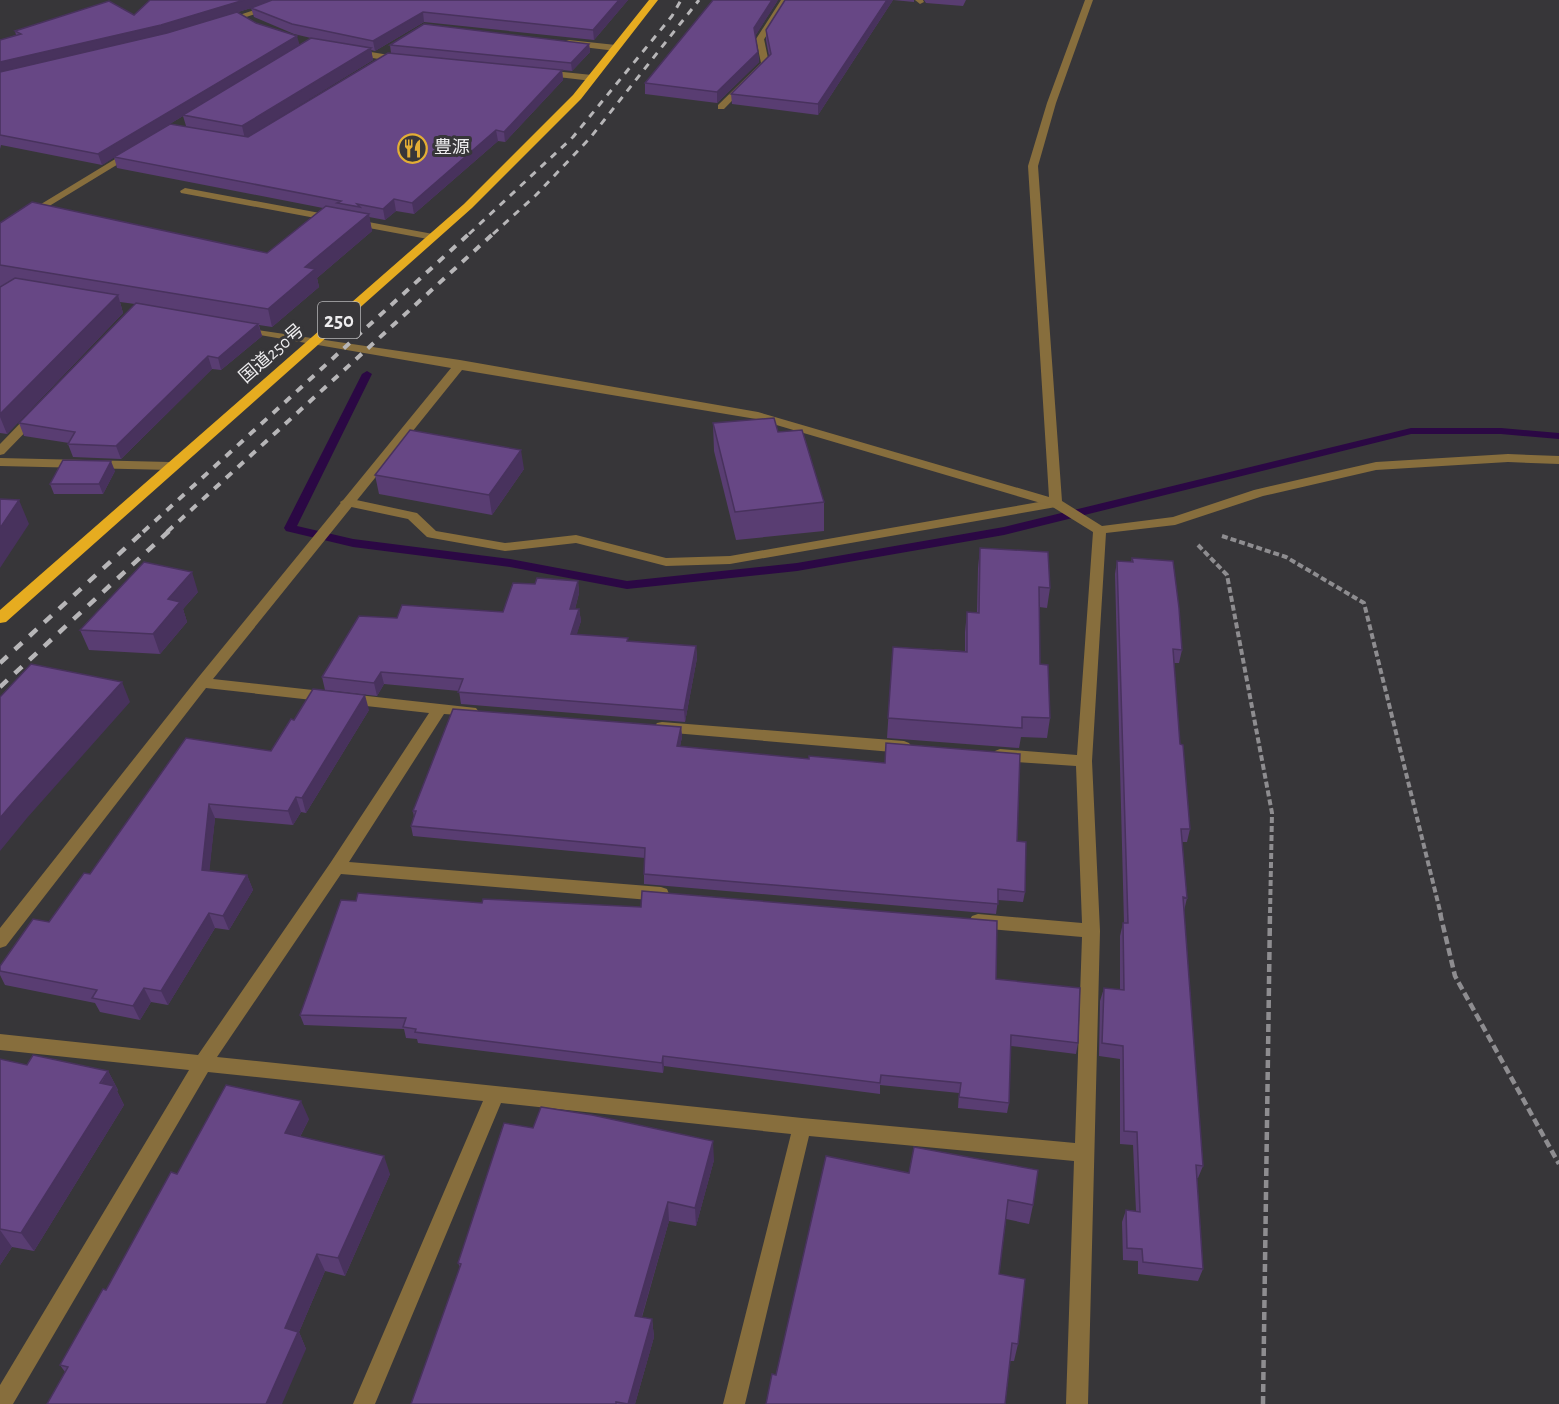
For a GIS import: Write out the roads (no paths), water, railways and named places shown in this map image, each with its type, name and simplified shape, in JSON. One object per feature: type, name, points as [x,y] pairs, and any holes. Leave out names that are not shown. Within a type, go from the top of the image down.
[{"type":"highway","name":"国道250号","points":[[0,618],[477,198],[577,97],[654,0]]},
{"type":"street","points":[[220,22],[294,0]]},
{"type":"street","points":[[721,107],[765,63],[760,39],[785,0]]},
{"type":"street","points":[[1056,503],[1033,166],[1045,118],[1089,0]]},
{"type":"street","points":[[242,16],[255,24]]},
{"type":"street","points":[[560,42],[616,48]]},
{"type":"street","points":[[344,50],[377,61],[387,55],[410,61]]},
{"type":"street","points":[[535,72],[592,78]]},
{"type":"street","points":[[0,233],[140,148]]},
{"type":"street","points":[[185,191],[433,237]]},
{"type":"street","points":[[226,326],[758,416],[1056,503],[1100,530],[1175,521],[1259,493],[1376,466],[1509,458],[1559,460]]},
{"type":"street","points":[[0,941],[202,683],[460,364]]},
{"type":"street","points":[[0,451],[40,410]]},
{"type":"street","points":[[0,462],[170,466]]},
{"type":"street","points":[[347,502],[411,516],[432,534],[505,547],[576,539],[666,562],[730,560],[1056,503]]},
{"type":"street","points":[[1077,1404],[1092,931],[1084,761],[1100,530]]},
{"type":"street","points":[[202,683],[439,710],[487,713]]},
{"type":"street","points":[[1,1404],[203,1063],[337,867],[439,710]]},
{"type":"street","points":[[642,726],[917,748]]},
{"type":"street","points":[[988,754],[1084,761]]},
{"type":"street","points":[[337,867],[679,896]]},
{"type":"street","points":[[962,920],[1092,931]]},
{"type":"street","points":[[0,1042],[802,1126],[1084,1153]]},
{"type":"street","points":[[364,1404],[496,1094]]},
{"type":"street","points":[[734,1404],[802,1126]]},
{"type":"waterway","points":[[367,374],[290,528],[353,543],[510,563],[627,585],[797,567],[1004,531],[1411,431],[1501,431],[1559,436]]},
{"type":"railway","points":[[469,234],[573,137],[672,16],[681,0]]},
{"type":"railway","points":[[493,234],[536,195],[590,138],[699,0]]},
{"type":"railway","points":[[143,532],[471,232]]},
{"type":"railway","points":[[167,532],[495,232]]},
{"type":"railway","points":[[0,663],[144,531]]},
{"type":"railway","points":[[0,687],[169,531]]},
{"type":"place","name":"豊源","points":[[413,148]]}]
